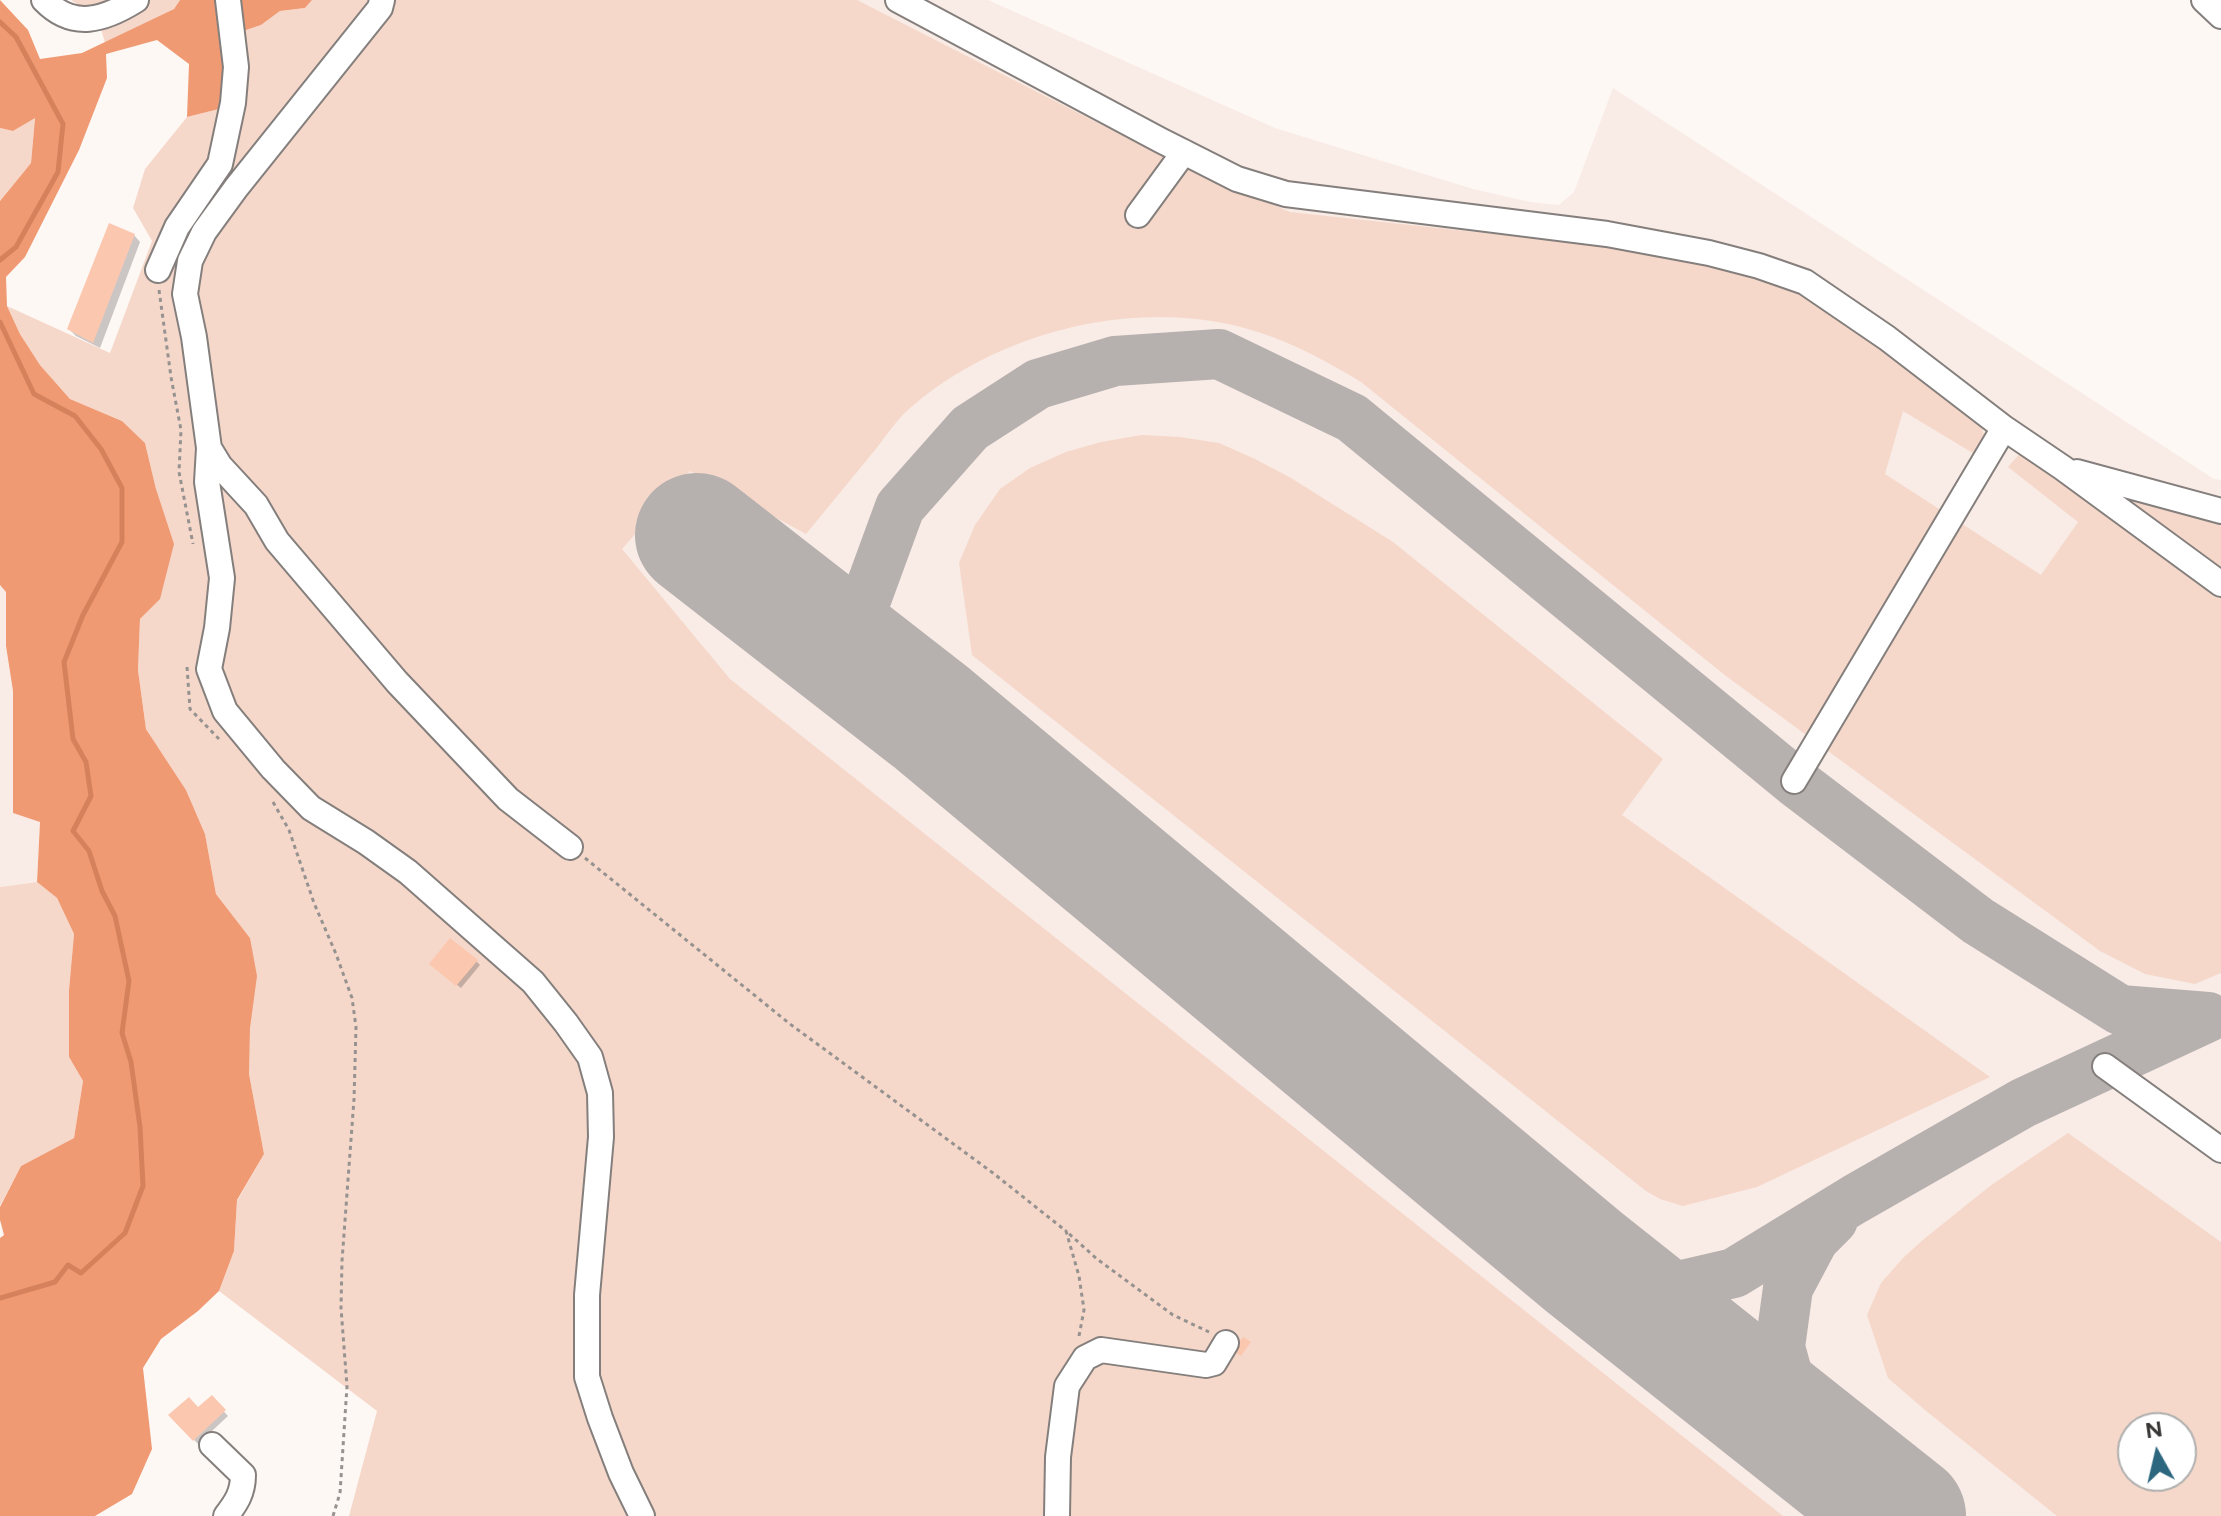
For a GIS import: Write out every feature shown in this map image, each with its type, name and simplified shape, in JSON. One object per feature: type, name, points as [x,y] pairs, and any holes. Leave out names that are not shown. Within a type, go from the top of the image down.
[{"type":"street","points":[[44,0],[64,16],[85,20],[115,13],[136,0]]},
{"type":"street","points":[[158,270],[177,227],[220,164],[233,103],[236,67],[228,0]]},
{"type":"street","points":[[382,0],[380,8],[236,188],[204,232],[190,261],[185,294],[209,448],[207,482],[222,578],[209,669],[225,711],[273,769],[311,808],[408,872],[533,982],[590,1057],[600,1093],[601,1137],[587,1295],[587,1377],[615,1459],[642,1516]]},
{"type":"street","points":[[898,0],[1237,179],[1286,194],[1607,234],[1709,253],[1805,282],[1887,338],[2004,428],[2221,584]]},
{"type":"street","points":[[2204,0],[2221,16]]},
{"type":"street","points":[[1138,215],[1184,152]]},
{"type":"street","points":[[1794,781],[2004,428]]},
{"type":"street","points":[[209,448],[220,466],[256,505],[277,541],[397,682],[508,799],[570,847]]},
{"type":"street","points":[[2063,468],[2221,511]]},
{"type":"street","points":[[2105,1066],[2221,1150]]},
{"type":"street","points":[[1057,1516],[1058,1457],[1067,1386],[1085,1358],[1101,1350],[1206,1365],[1214,1363],[1226,1343]]},
{"type":"street","points":[[212,1445],[243,1475],[243,1487],[237,1502],[226,1516]]},
{"type":"path","points":[[158,270],[181,430],[179,472],[197,555]]},
{"type":"path","points":[[189,658],[186,670],[190,709],[225,745]]},
{"type":"path","points":[[269,794],[289,830],[314,903],[336,954],[352,998],[356,1027],[342,1261],[341,1308],[347,1386],[340,1493],[333,1516]]},
{"type":"path","points":[[570,847],[790,1024],[993,1173],[1097,1259],[1173,1315],[1226,1343]]},
{"type":"path","points":[[1066,1231],[1079,1276],[1084,1310],[1077,1345]]},
{"type":"shaded area","points":[[0,0],[28,30],[40,59],[82,53],[174,9],[180,0],[221,0],[227,107],[187,117],[189,64],[157,40],[106,54],[107,78],[79,150],[25,257],[6,277],[7,306],[40,365],[70,399],[122,421],[145,443],[174,544],[160,599],[140,619],[138,670],[146,729],[186,790],[205,834],[216,894],[250,938],[257,976],[250,1028],[249,1074],[264,1154],[237,1200],[234,1251],[219,1291],[161,1339],[143,1368],[152,1449],[132,1494],[95,1516],[0,1516],[0,1238],[4,1235],[0,1207],[21,1166],[74,1138],[83,1081],[69,1057],[69,990],[74,934],[57,898],[37,882],[40,822],[13,813],[13,691],[6,646],[6,592],[0,585],[0,201],[31,163],[35,118],[13,131],[0,128]]},
{"type":"shaded area","points":[[71,0],[180,0],[174,9],[105,43],[95,8],[78,5]]},
{"type":"shaded area","points":[[236,0],[312,0],[305,8],[280,11],[261,25],[240,32]]},
{"type":"shaded area","points":[[312,0],[857,0],[1151,150],[1290,212],[1642,250],[1759,273],[1816,300],[1974,411],[1987,441],[1976,455],[1903,411],[1885,474],[2041,575],[2078,522],[2008,467],[2022,451],[2221,506],[2221,973],[2195,984],[2145,974],[2100,951],[1726,676],[1361,382],[1324,361],[1258,332],[1214,321],[1168,317],[1121,319],[1075,326],[1030,339],[946,381],[910,408],[806,534],[690,471],[622,549],[730,679],[1783,1516],[349,1516],[377,1411],[219,1291],[234,1251],[237,1201],[264,1154],[249,1074],[250,938],[216,894],[205,834],[186,790],[146,729],[138,670],[140,619],[160,598],[156,489],[145,443],[122,421],[70,399],[40,365],[7,306],[110,353],[152,241],[133,208],[145,169],[187,117],[227,107],[240,32],[261,25],[280,11],[305,8]]},
{"type":"shaded area","points":[[348,0],[988,0],[1275,128],[1473,189],[1559,205],[1574,192],[1613,88],[2214,479],[2221,480],[2221,1516],[624,1516]]},
{"type":"shaded area","points":[[35,117],[31,163],[0,201],[0,128],[13,131]]},
{"type":"shaded area","points":[[1142,435],[1219,443],[1291,478],[1393,542],[1663,759],[1622,815],[1990,1077],[1757,1187],[1683,1206],[1646,1191],[972,655],[959,563],[975,525],[1000,489],[1030,468],[1066,452]]},
{"type":"shaded area","points":[[0,585],[6,592],[6,646],[13,691],[13,813],[40,822],[37,882],[0,887]]},
{"type":"shaded area","points":[[37,882],[57,898],[74,934],[69,990],[69,1057],[83,1081],[74,1138],[21,1166],[0,1206],[0,887]]},
{"type":"shaded area","points":[[2068,1133],[2221,1242],[2221,1516],[2057,1516],[1888,1378],[1867,1315],[1881,1283],[1924,1239],[1990,1186]]},
{"type":"building","points":[[109,223],[135,234],[93,343],[67,329]]},
{"type":"building","points":[[450,938],[478,960],[456,986],[429,964]]},
{"type":"building","points":[[1243,1337],[1251,1342],[1241,1356],[1233,1351]]},
{"type":"building","points":[[212,1395],[226,1410],[193,1441],[168,1415],[189,1397],[198,1407]]},
{"type":"waterway","points":[[0,22],[16,37],[63,124],[58,172],[16,247],[0,260]]},
{"type":"waterway","points":[[0,322],[34,394],[75,416],[101,449],[122,488],[122,542],[83,615],[64,662],[73,739],[86,762],[91,796],[73,831],[89,851],[102,891],[115,916],[129,981],[122,1033],[131,1062],[140,1127],[143,1186],[125,1233],[81,1273],[68,1265],[55,1282],[0,1298]]},
{"type":"taxiway","points":[[932,718],[880,653],[863,608],[900,507],[970,428],[1038,384],[1115,361],[1219,354],[1352,418],[1794,781],[1978,921],[2120,1010],[2208,1017]]},
{"type":"taxiway","points":[[1584,1262],[1642,1283],[1678,1286],[1734,1273],[1855,1199],[2023,1103],[2208,1017]]},
{"type":"taxiway","points":[[1833,1220],[1814,1239],[1788,1288],[1780,1347],[1797,1409],[1842,1467]]},
{"type":"runway","points":[[697,535],[932,718],[1584,1262],[1904,1516]]}]
